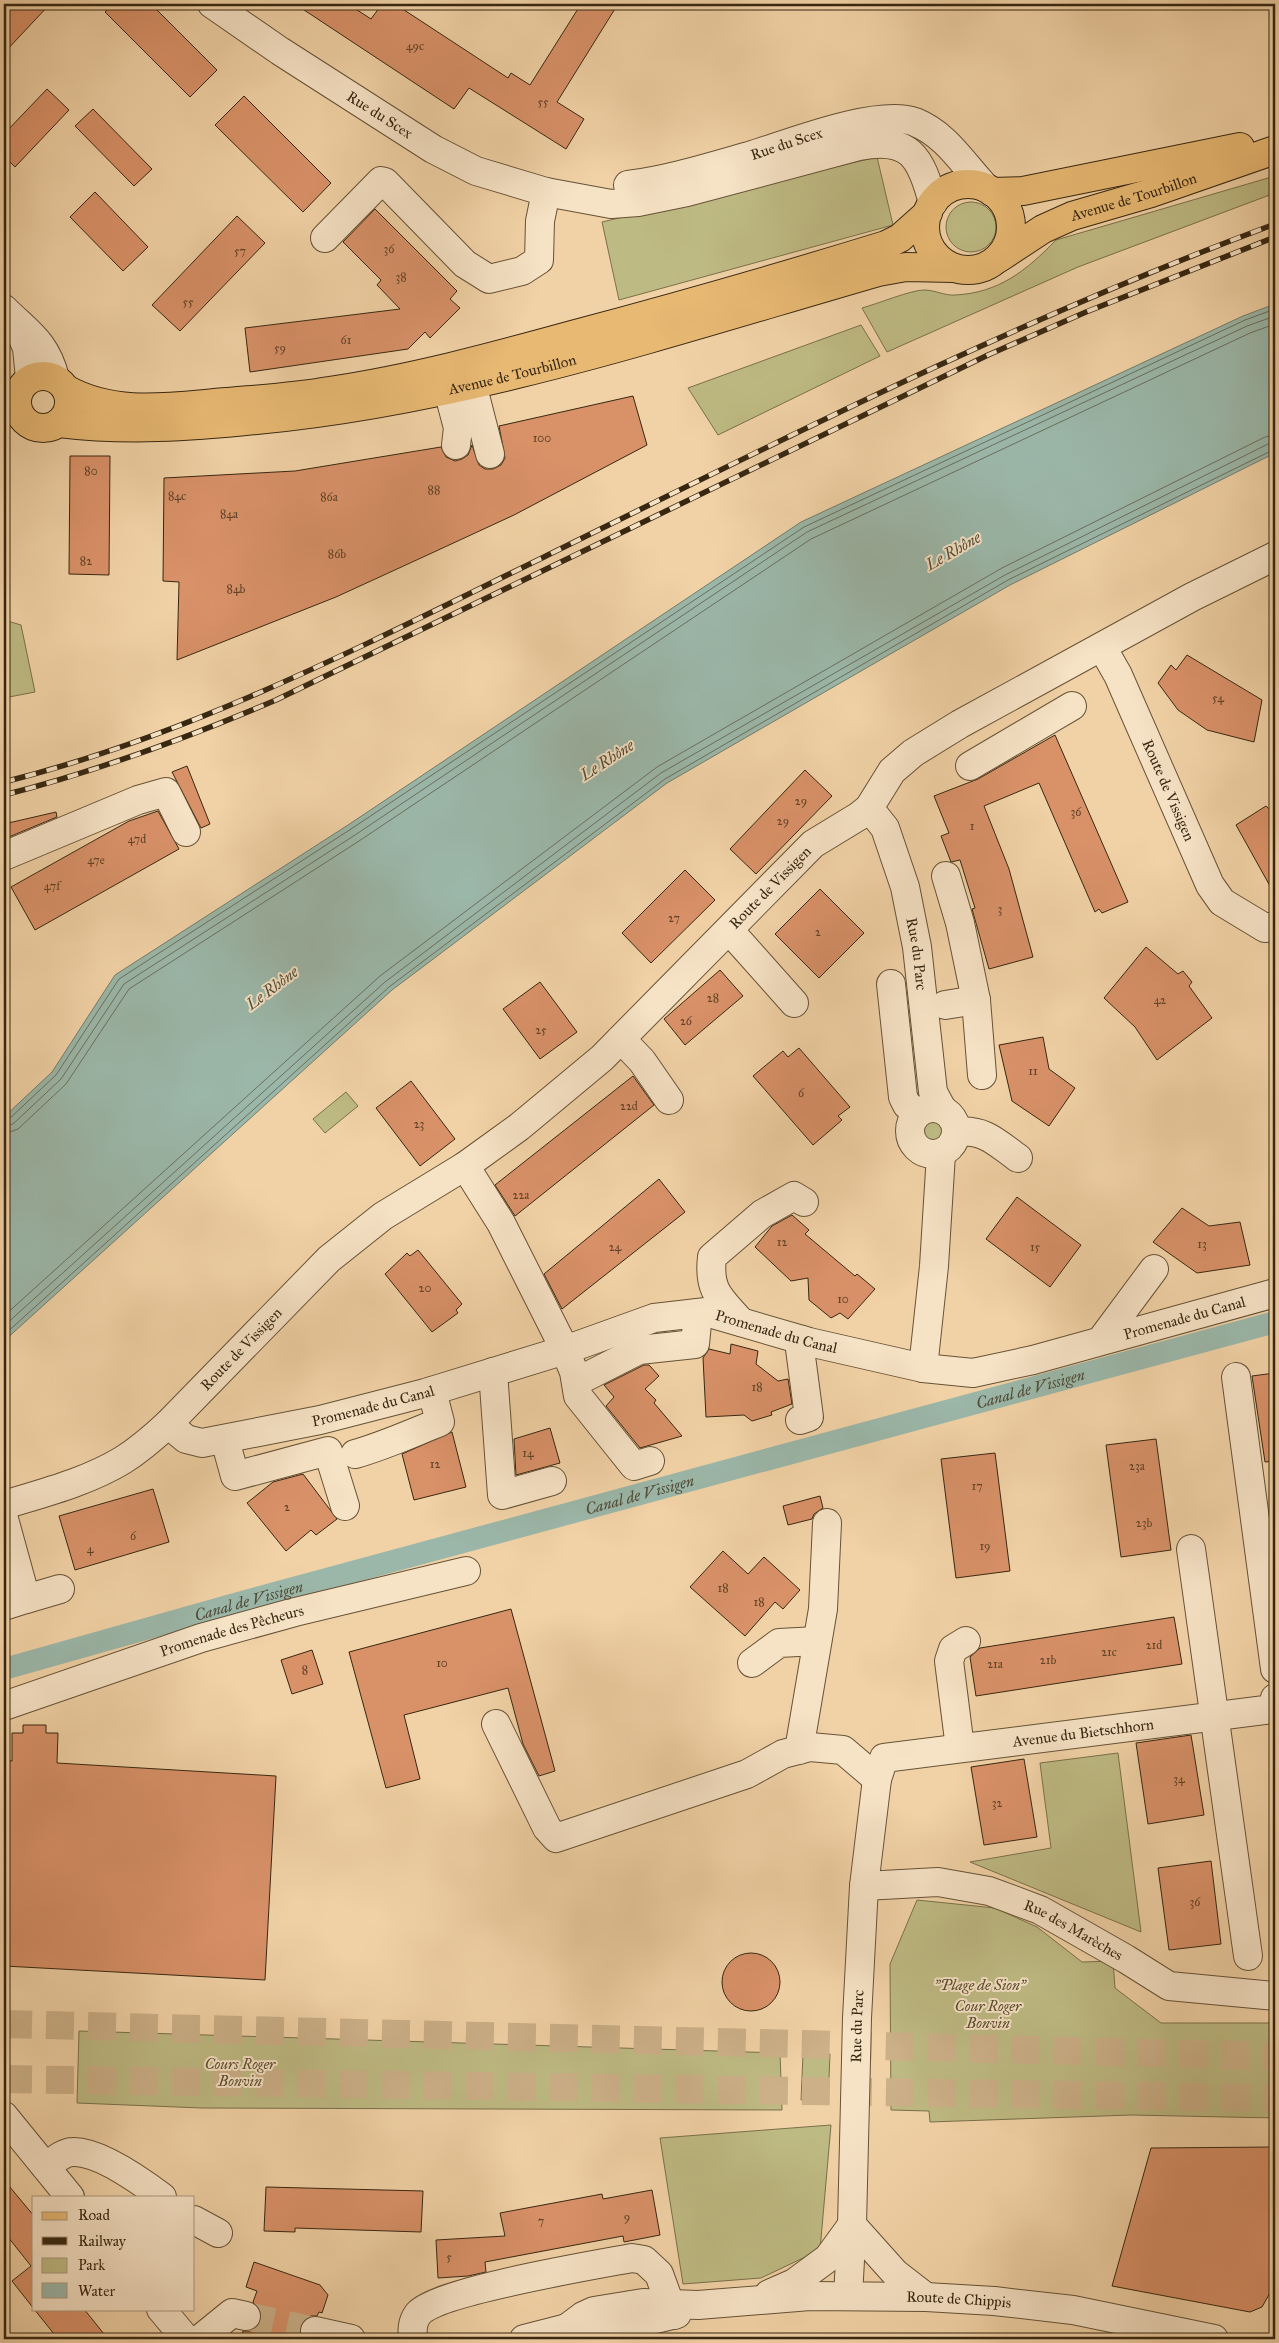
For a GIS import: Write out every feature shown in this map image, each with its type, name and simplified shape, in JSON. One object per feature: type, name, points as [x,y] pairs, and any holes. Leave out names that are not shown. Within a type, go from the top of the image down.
[{"type":"main road","name":"Avenue de Tourbillon","points":[[989,190],[1023,191],[1275,139]]},
{"type":"main road","name":"Avenue de Tourbillon","points":[[999,258],[1043,229],[1072,216],[1151,193],[1275,150]]},
{"type":"main road","points":[[973,184],[989,190],[1006,207],[1011,226],[1007,246],[999,258],[988,266],[975,270],[954,268],[938,258],[931,248],[925,231],[930,208],[940,195],[952,187],[973,184]]},
{"type":"main road","name":"Avenue de Tourbillon","points":[[35,385],[102,404],[136,408],[276,397],[373,384],[453,367],[886,246],[900,238],[930,208]]},
{"type":"main road","name":"Avenue de Tourbillon","points":[[15,420],[42,428],[59,423],[113,428],[231,423],[306,416],[422,397],[617,347],[878,272],[906,268],[954,268]]},
{"type":"main road","points":[[15,420],[20,415],[16,404],[35,385],[69,407],[59,423]]},
{"type":"street","name":"Rue du Scex","points":[[212,4],[280,52],[432,149],[476,172],[554,194],[589,202],[610,204],[668,197],[859,146],[884,143],[903,148],[913,155],[926,176],[930,208]]},
{"type":"street","name":"Rue du Scex","points":[[554,194],[660,179],[748,156],[833,130],[891,118],[910,120],[939,136],[989,190]]},
{"type":"street","points":[[325,238],[381,181],[386,182],[465,264],[489,279],[522,271],[538,260],[540,221],[554,194]]},
{"type":"street","points":[[6,311],[22,324],[42,346],[49,357],[35,385]]},
{"type":"street","points":[[456,445],[460,387]]},
{"type":"street","points":[[460,387],[490,454]]},
{"type":"street","name":"Route de Vissigen","points":[[4,1505],[71,1484],[122,1461],[168,1424],[312,1276],[347,1243],[383,1216],[465,1166],[536,1114],[621,1039],[813,844],[869,808],[892,771],[913,753],[960,724],[1192,597],[1275,556]]},
{"type":"street","name":"Route de Vissigen","points":[[1102,647],[1118,674],[1210,885],[1222,902],[1263,923]]},
{"type":"street","points":[[970,766],[1072,706]]},
{"type":"street","points":[[4,856],[138,800],[166,792],[186,832]]},
{"type":"street","name":"Rue du Parc","points":[[869,808],[885,828],[905,887],[917,947],[933,1092],[930,1111],[953,1118],[957,1132]]},
{"type":"street","points":[[946,876],[960,923],[976,1000],[982,1075]]},
{"type":"street","points":[[728,930],[794,1003]]},
{"type":"street","points":[[891,984],[903,1097],[907,1105],[930,1111]]},
{"type":"street","points":[[945,1005],[976,1000]]},
{"type":"street","points":[[621,1039],[642,1061],[669,1100]]},
{"type":"street","points":[[930,1111],[910,1127],[913,1142],[924,1154],[941,1154],[952,1146],[957,1132],[972,1131],[987,1136],[1018,1158]]},
{"type":"street","points":[[923,1368],[934,1266],[941,1154]]},
{"type":"street","points":[[465,1166],[501,1223],[565,1350],[574,1372],[578,1396],[634,1466],[650,1461]]},
{"type":"street","points":[[741,1322],[717,1295],[709,1276],[712,1257],[762,1214],[794,1196],[804,1202]]},
{"type":"street","points":[[1102,1339],[1154,1269]]},
{"type":"street","name":"Promenade du Canal","points":[[168,1424],[176,1432],[193,1442],[202,1443],[320,1420],[493,1372],[565,1350],[654,1318],[706,1312],[802,1340],[923,1368],[963,1373],[982,1372],[1275,1293]]},
{"type":"street","points":[[576,1382],[639,1350],[695,1344],[698,1313]]},
{"type":"street","points":[[800,1420],[809,1417],[800,1350],[802,1340]]},
{"type":"street","points":[[493,1372],[502,1496],[552,1481]]},
{"type":"street","points":[[1236,1377],[1275,1669]]},
{"type":"street","points":[[355,1454],[382,1446],[394,1439],[440,1422],[432,1390]]},
{"type":"street","points":[[225,1440],[235,1476],[328,1451],[345,1506]]},
{"type":"street","points":[[4,1519],[15,1603],[60,1589]]},
{"type":"street","points":[[799,1750],[823,1609],[828,1523]]},
{"type":"street","points":[[1191,1549],[1216,1716],[1248,1956]]},
{"type":"street","name":"Promenade des Pêcheurs","points":[[4,1706],[201,1638],[294,1612],[466,1571]]},
{"type":"street","points":[[752,1663],[779,1643],[817,1641]]},
{"type":"street","points":[[960,1748],[956,1729],[949,1661],[953,1649],[966,1641]]},
{"type":"street","name":"Avenue du Bietschhorn","points":[[881,1768],[960,1748],[1273,1709],[1275,1698]]},
{"type":"street","points":[[496,1724],[547,1828],[556,1838],[748,1774],[783,1754],[810,1747],[843,1750],[881,1768]]},
{"type":"street","name":"Rue du Parc","points":[[848,2296],[852,2225],[856,2032],[864,1886],[881,1768]]},
{"type":"street","name":"Rue des Marèches","points":[[864,1886],[938,1882],[989,1890],[1040,1910],[1126,1958],[1169,1986],[1275,1996]]},
{"type":"street","points":[[4,2116],[69,2196]]},
{"type":"street","points":[[46,2167],[62,2155],[73,2152],[91,2156],[101,2159],[138,2179],[161,2196]]},
{"type":"street","points":[[195,2220],[230,2235]]},
{"type":"street","points":[[755,2300],[794,2283],[828,2258],[852,2225],[896,2273],[926,2297]]},
{"type":"street","points":[[413,2339],[412,2330],[418,2313],[435,2302],[508,2282],[632,2258],[644,2260],[659,2274],[681,2308]]},
{"type":"street","name":"Route de Chippis","points":[[524,2339],[567,2328],[588,2329],[635,2324],[681,2308],[755,2300],[848,2296],[926,2297],[994,2301],[1073,2310],[1214,2339]]},
{"type":"street","points":[[162,2310],[188,2339],[232,2313],[246,2316]]},
{"type":"street","points":[[315,2331],[351,2339]]},
{"type":"green space","points":[[877,157],[893,225],[619,300],[602,222]]},
{"type":"green space","points":[[1275,176],[1275,193],[1078,267],[887,352],[862,308],[924,290],[951,295],[985,290],[999,285],[1023,270],[1056,240]]},
{"type":"green space","points":[[971,202],[980,204],[991,213],[996,227],[994,236],[985,247],[971,252],[962,250],[951,241],[946,227],[948,218],[957,207]]},
{"type":"green space","points":[[861,325],[880,356],[718,435],[688,388]]},
{"type":"green space","points":[[4,620],[21,625],[35,692],[4,698]]},
{"type":"green space","points":[[346,1092],[358,1106],[325,1133],[313,1119]]},
{"type":"green space","points":[[934,1118],[939,1119],[945,1125],[945,1135],[939,1141],[934,1142],[929,1141],[923,1135],[922,1130],[923,1125],[929,1119]]},
{"type":"green space","points":[[1118,1753],[1141,1932],[970,1862],[1051,1848],[1040,1763]]},
{"type":"green space","name":"Cour Roger Bonvin","points":[[917,1900],[995,1908],[1037,1927],[1082,1962],[1113,1961],[1115,1988],[1161,2023],[1275,2023],[1275,2118],[1131,2115],[930,2122],[929,2111],[891,2110],[890,1964]]},
{"type":"green space","name":"Cours Roger Bonvin","points":[[79,2031],[780,2053],[782,2110],[202,2108],[77,2103]]},
{"type":"green space","points":[[803,2054],[830,2054],[828,2101],[801,2100]]},
{"type":"green space","points":[[831,2125],[820,2250],[761,2278],[683,2284],[660,2138]]},
{"type":"water","name":"Le Rhône","points":[[1275,304],[1275,453],[1010,585],[667,783],[392,990],[4,1341],[4,1117],[52,1072],[115,975],[348,825],[801,522],[1243,316]]},
{"type":"building","points":[[4,4],[50,4],[4,53]]},
{"type":"building","points":[[113,4],[151,4],[217,70],[190,97],[105,12]]},
{"type":"building","points":[[295,4],[348,4],[371,19],[382,4],[395,4],[508,78],[511,73],[530,85],[581,4],[618,4],[557,102],[584,119],[566,149],[469,88],[454,109]]},
{"type":"building","points":[[47,89],[69,110],[15,167],[4,156],[4,134]]},
{"type":"building","points":[[244,96],[331,183],[303,212],[215,125]]},
{"type":"building","points":[[93,109],[152,169],[134,186],[75,126]]},
{"type":"building","points":[[95,192],[148,247],[123,271],[70,217]]},
{"type":"building","points":[[375,209],[457,291],[450,299],[460,308],[430,338],[425,332],[408,349],[250,372],[245,328],[400,309],[377,285],[381,280],[343,242]]},
{"type":"building","points":[[237,216],[265,243],[180,331],[152,305]]},
{"type":"building","points":[[633,396],[647,445],[514,515],[336,597],[177,660],[179,582],[163,581],[164,478],[295,471],[441,447],[446,457],[455,461],[468,455],[472,445],[479,465],[485,469],[493,469],[501,465],[505,458],[499,426]]},
{"type":"building","points":[[70,456],[110,456],[109,575],[69,574]]},
{"type":"building","points":[[1187,655],[1262,700],[1254,742],[1207,730],[1178,710],[1158,683],[1171,665],[1176,670]]},
{"type":"building","points":[[1055,735],[1128,902],[1102,913],[1099,909],[1095,912],[1039,783],[984,806],[1009,869],[1033,957],[989,969],[972,909],[975,908],[960,860],[951,862],[941,836],[949,833],[934,796],[978,779]]},
{"type":"building","points":[[187,766],[210,824],[201,828],[172,772]]},
{"type":"building","points":[[805,770],[832,796],[756,874],[730,849]]},
{"type":"building","points":[[1266,806],[1275,814],[1275,895],[1236,825]]},
{"type":"building","points":[[158,811],[179,849],[35,930],[11,887],[129,821]]},
{"type":"building","points":[[56,812],[57,817],[4,839],[4,824]]},
{"type":"building","points":[[685,870],[715,900],[651,963],[622,933]]},
{"type":"building","points":[[820,889],[864,933],[819,978],[775,934]]},
{"type":"building","points":[[1146,947],[1178,974],[1183,971],[1192,982],[1189,986],[1212,1018],[1157,1060],[1135,1027],[1104,998]]},
{"type":"building","points":[[720,970],[743,996],[685,1045],[664,1019]]},
{"type":"building","points":[[540,982],[577,1032],[540,1059],[503,1009]]},
{"type":"building","points":[[1043,1037],[1049,1069],[1075,1088],[1049,1126],[1012,1101],[999,1045]]},
{"type":"building","points":[[799,1048],[850,1107],[838,1116],[842,1120],[813,1145],[753,1076],[783,1051],[788,1057]]},
{"type":"building","points":[[633,1076],[654,1105],[515,1216],[495,1185]]},
{"type":"building","points":[[411,1081],[455,1139],[420,1166],[376,1108]]},
{"type":"building","points":[[659,1179],[685,1212],[562,1309],[544,1274]]},
{"type":"building","points":[[1017,1197],[1081,1245],[1050,1287],[986,1239]]},
{"type":"building","points":[[1182,1208],[1209,1226],[1240,1222],[1250,1265],[1197,1273],[1153,1242]]},
{"type":"building","points":[[792,1215],[809,1230],[805,1234],[855,1276],[857,1274],[875,1289],[848,1319],[840,1313],[831,1318],[809,1300],[808,1278],[791,1281],[755,1247],[772,1226]]},
{"type":"building","points":[[418,1250],[462,1304],[456,1310],[458,1313],[432,1332],[385,1274],[407,1253],[410,1256]]},
{"type":"building","points":[[731,1344],[758,1351],[756,1364],[778,1381],[788,1379],[792,1404],[771,1412],[772,1415],[752,1421],[744,1415],[706,1417],[703,1358],[709,1349],[730,1354]]},
{"type":"building","points":[[644,1365],[649,1365],[659,1376],[645,1389],[656,1400],[654,1403],[682,1436],[640,1448],[606,1406],[614,1397],[604,1385]]},
{"type":"building","points":[[1275,1373],[1275,1461],[1265,1462],[1252,1376]]},
{"type":"building","points":[[550,1428],[560,1463],[516,1475],[514,1439]]},
{"type":"building","points":[[452,1432],[466,1487],[414,1500],[402,1454]]},
{"type":"building","points":[[1156,1439],[1171,1550],[1121,1557],[1106,1445]]},
{"type":"building","points":[[995,1453],[1010,1571],[956,1578],[941,1459]]},
{"type":"building","points":[[303,1474],[337,1519],[316,1535],[311,1530],[286,1551],[247,1503],[273,1482]]},
{"type":"building","points":[[153,1489],[169,1542],[75,1570],[59,1516]]},
{"type":"building","points":[[820,1496],[823,1508],[814,1514],[812,1519],[788,1525],[783,1506]]},
{"type":"building","points":[[723,1551],[748,1574],[764,1557],[800,1590],[783,1609],[775,1602],[745,1636],[690,1587]]},
{"type":"building","points":[[511,1609],[555,1771],[539,1776],[523,1744],[508,1688],[404,1715],[420,1779],[386,1788],[349,1652]]},
{"type":"building","points":[[1174,1617],[1182,1664],[976,1696],[970,1657],[980,1648]]},
{"type":"building","points":[[312,1650],[323,1684],[292,1694],[281,1660]]},
{"type":"building","points":[[23,1725],[46,1725],[46,1733],[58,1733],[57,1763],[276,1776],[265,1980],[4,1966],[4,1760],[12,1761],[12,1733],[23,1733]]},
{"type":"building","points":[[1191,1735],[1204,1815],[1148,1824],[1136,1743]]},
{"type":"building","points":[[1024,1759],[1037,1837],[984,1845],[971,1767]]},
{"type":"building","points":[[1211,1861],[1221,1944],[1169,1950],[1158,1868]]},
{"type":"building","points":[[751,1953],[767,1958],[775,1966],[780,1982],[775,1998],[767,2006],[751,2011],[735,2006],[727,1998],[722,1982],[727,1966],[735,1958]]},
{"type":"building","points":[[1275,2147],[1275,2284],[1262,2307],[1250,2312],[1112,2286],[1151,2148]]},
{"type":"building","points":[[4,2180],[32,2214],[32,2306],[12,2281],[31,2266],[4,2232]]},
{"type":"building","points":[[266,2187],[423,2191],[421,2232],[295,2228],[295,2232],[264,2231]]},
{"type":"building","points":[[652,2190],[660,2235],[624,2242],[623,2236],[485,2262],[486,2272],[468,2276],[438,2278],[436,2240],[505,2236],[500,2213],[602,2194],[603,2199]]},
{"type":"building","points":[[254,2262],[320,2285],[328,2295],[322,2313],[319,2312],[317,2316],[310,2316],[303,2321],[300,2328],[302,2339],[241,2339],[243,2331],[251,2331],[257,2327],[261,2319],[261,2311],[253,2302],[257,2291],[246,2287]]},
{"type":"building","points":[[35,2310],[85,2310],[108,2339],[58,2339]]},
{"type":"waterway","name":"Canal de Vissigen","points":[[4,1669],[238,1603],[1275,1322]]},
{"type":"tunnel","points":[[4,2024],[1275,2056]]},
{"type":"tunnel","points":[[4,2079],[1275,2098]]},
{"type":"tunnel","points":[[246,2316],[315,2331]]},
{"type":"railway","points":[[4,782],[75,762],[144,739],[280,684],[412,622],[906,381],[1089,299],[1181,260],[1275,224]]},
{"type":"railway","points":[[4,795],[39,786],[142,753],[276,700],[988,355],[1086,312],[1275,237]]},
{"type":"park label","name":"\"Plage de Sion\"","points":[[980,1985]]}]
